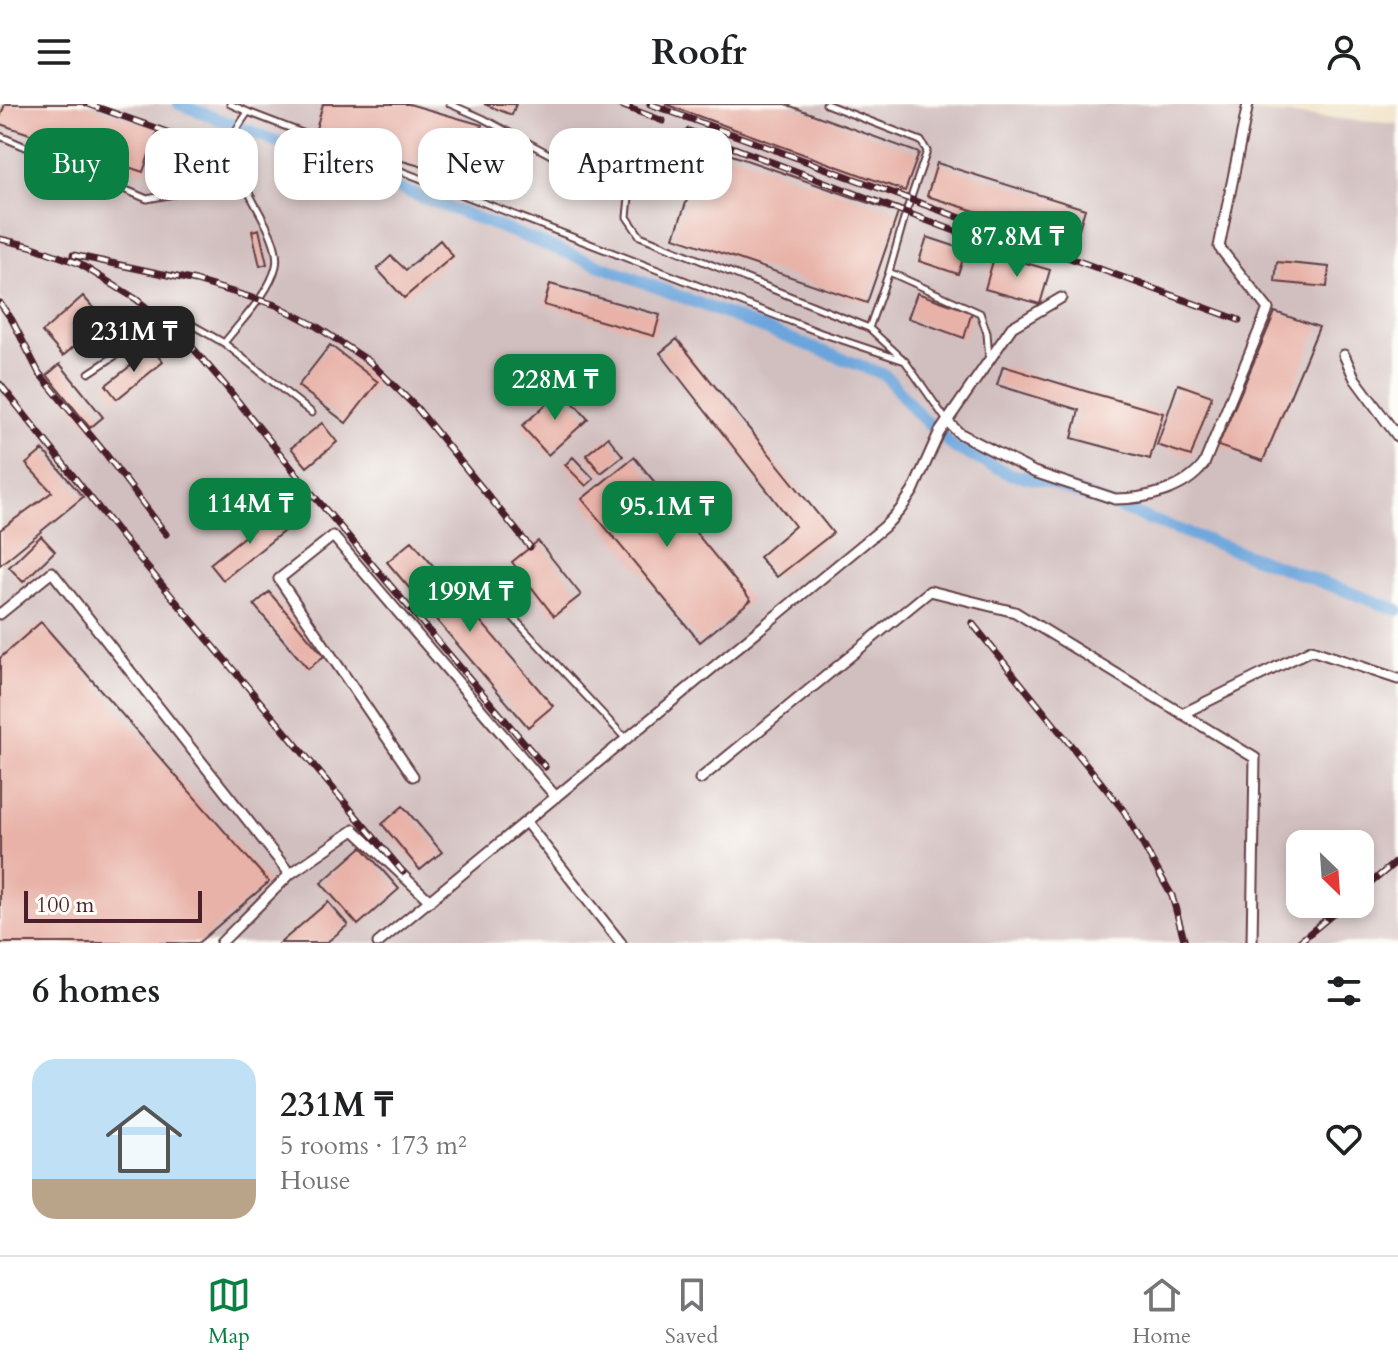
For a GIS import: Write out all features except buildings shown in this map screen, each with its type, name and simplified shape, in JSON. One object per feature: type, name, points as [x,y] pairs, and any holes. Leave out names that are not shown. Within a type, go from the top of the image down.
[{"type":"street","points":[[947,421],[959,433],[1034,472],[1115,499],[1155,493],[1186,481],[1197,473],[1204,464],[1268,309],[1219,247],[1248,104]]},
{"type":"street","points":[[378,943],[884,527],[913,491],[939,433],[1012,327],[1061,298]]},
{"type":"street","points":[[1344,355],[1355,379],[1398,437]]},
{"type":"street","points":[[413,776],[279,579],[333,536],[556,797]]},
{"type":"street","points":[[0,614],[52,572],[290,874]]},
{"type":"street","points":[[700,779],[930,591],[1015,612],[1255,758],[1252,943]]},
{"type":"street","points":[[1182,714],[1311,650],[1398,679]]},
{"type":"street","points":[[526,822],[621,943]]},
{"type":"street","points":[[221,943],[290,874],[354,830],[430,901]]},
{"type":"lane","points":[[230,104],[821,333],[905,361]]},
{"type":"lane","points":[[450,104],[629,197],[627,217],[640,236],[869,328],[905,361],[947,421]]},
{"type":"lane","points":[[826,104],[921,141],[927,151],[869,328]]},
{"type":"lane","points":[[238,128],[248,112]]},
{"type":"lane","points":[[0,136],[145,198]]},
{"type":"lane","points":[[224,343],[258,300],[276,265],[275,246],[253,200]]},
{"type":"lane","points":[[889,272],[980,313],[987,333],[989,361]]},
{"type":"lane","points":[[89,373],[165,323],[187,322],[224,343],[312,413]]},
{"type":"lane","points":[[469,570],[626,740]]},
{"type":"shaded area","points":[[0,104],[1163,104],[1398,124],[1398,943],[0,943]]},
{"type":"waterway","points":[[179,104],[885,375],[918,414],[955,448],[1010,474],[1045,481],[1398,610]]},
{"type":"railway","points":[[88,104],[156,128]]},
{"type":"railway","points":[[618,104],[663,121]]},
{"type":"railway","points":[[650,104],[1239,320]]},
{"type":"railway","points":[[732,147],[1024,257]]},
{"type":"railway","points":[[0,239],[78,263],[136,299],[186,340],[314,496],[545,767]]},
{"type":"railway","points":[[73,255],[196,281],[276,305],[316,326],[370,362],[416,407],[530,547]]},
{"type":"railway","points":[[0,303],[39,373],[166,534]]},
{"type":"railway","points":[[0,384],[121,536],[403,872]]},
{"type":"railway","points":[[972,623],[1124,811],[1172,896],[1185,943]]},
{"type":"railway","points":[[1374,880],[1398,860]]},
{"type":"railway","points":[[1298,943],[1328,918]]}]
